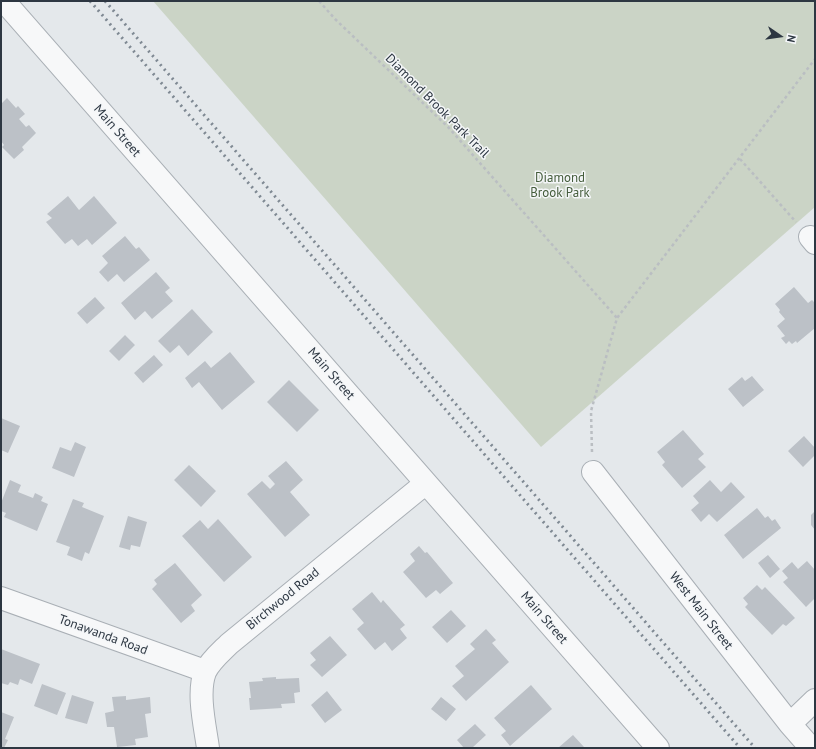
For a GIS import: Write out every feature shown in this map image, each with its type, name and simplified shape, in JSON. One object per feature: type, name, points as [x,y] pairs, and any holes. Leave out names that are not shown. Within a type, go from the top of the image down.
[{"type":"street","name":"Main Street","points":[[4,1],[658,748]]},
{"type":"street","name":"West Main Street","points":[[592,472],[790,724],[811,748]]},
{"type":"street","name":"Birchwood Road","points":[[205,671],[214,659],[229,644],[426,483]]},
{"type":"street","name":"Tonawanda Road","points":[[1,598],[205,671]]},
{"type":"street","points":[[205,671],[202,684],[202,701],[208,748]]},
{"type":"street","points":[[790,724],[815,700]]},
{"type":"path","name":"Diamond Brook Park Trail","points":[[319,1],[335,19],[449,128],[617,318]]},
{"type":"path","points":[[592,472],[591,412],[617,318],[815,59]]},
{"type":"path","points":[[740,159],[813,240]]},
{"type":"green space","name":"Diamond Brook Park","points":[[153,1],[815,1],[815,207],[541,447]]},
{"type":"building","points":[[7,98],[16,108],[18,106],[25,114],[19,119],[26,127],[29,125],[36,133],[22,147],[24,150],[14,159],[2,147],[4,145],[1,141],[1,104]]},
{"type":"building","points":[[68,196],[79,210],[94,196],[117,223],[92,245],[87,239],[78,246],[72,239],[65,244],[46,222],[52,218],[47,214]]},
{"type":"building","points":[[125,236],[136,249],[139,247],[150,260],[124,282],[117,274],[108,282],[99,272],[108,263],[102,256]]},
{"type":"building","points":[[156,272],[170,288],[165,292],[173,301],[152,319],[145,311],[135,320],[121,303]]},
{"type":"building","points":[[794,287],[808,303],[812,300],[815,303],[815,328],[797,343],[796,341],[792,344],[789,341],[786,344],[781,338],[785,336],[777,326],[785,319],[775,304]]},
{"type":"building","points":[[95,297],[105,308],[87,324],[77,313]]},
{"type":"building","points":[[192,309],[213,332],[188,356],[179,345],[170,353],[158,341]]},
{"type":"building","points":[[125,335],[135,345],[119,361],[109,351]]},
{"type":"building","points":[[230,352],[255,382],[222,410],[199,382],[192,388],[185,378],[205,361],[211,368]]},
{"type":"building","points":[[154,355],[163,365],[143,383],[134,373]]},
{"type":"building","points":[[752,376],[764,390],[743,407],[728,389],[742,377],[745,381]]},
{"type":"building","points":[[289,380],[319,410],[297,432],[267,402]]},
{"type":"building","points":[[1,418],[20,426],[8,453],[1,450]]},
{"type":"building","points":[[683,430],[704,454],[698,459],[706,467],[682,488],[662,465],[665,462],[657,452]]},
{"type":"building","points":[[804,436],[815,448],[815,455],[803,467],[788,451]]},
{"type":"building","points":[[75,442],[86,447],[74,477],[52,468],[60,447],[71,451]]},
{"type":"building","points":[[286,461],[303,480],[290,492],[310,515],[285,537],[247,494],[262,481],[270,489],[275,484],[268,476]]},
{"type":"building","points":[[189,465],[216,491],[201,507],[174,480]]},
{"type":"building","points":[[10,480],[21,485],[18,492],[33,498],[35,493],[43,497],[41,501],[48,504],[37,531],[4,517],[6,513],[1,511],[1,503]]},
{"type":"building","points":[[710,480],[721,492],[731,482],[745,497],[717,522],[709,514],[701,522],[691,510],[699,503],[693,496]]},
{"type":"building","points":[[73,499],[84,503],[82,507],[104,516],[89,554],[85,552],[82,561],[67,555],[70,547],[56,542]]},
{"type":"building","points":[[757,508],[765,518],[768,516],[772,521],[775,519],[781,528],[743,559],[724,535]]},
{"type":"building","points":[[815,511],[815,530],[811,525],[811,515]]},
{"type":"building","points":[[128,516],[147,522],[140,547],[131,545],[130,550],[119,547]]},
{"type":"building","points":[[218,519],[252,557],[224,582],[182,536],[200,520],[208,529]]},
{"type":"building","points":[[419,546],[425,553],[427,552],[453,583],[440,594],[436,590],[426,598],[403,572],[415,561],[410,554]]},
{"type":"building","points":[[768,555],[780,569],[770,578],[758,563]]},
{"type":"building","points":[[807,561],[815,570],[815,598],[806,607],[783,582],[788,578],[782,571],[792,562],[798,569]]},
{"type":"building","points":[[175,563],[202,595],[191,605],[195,611],[181,623],[152,589],[157,584],[154,580]]},
{"type":"building","points":[[757,585],[762,590],[765,587],[795,618],[786,626],[783,624],[772,635],[745,607],[748,604],[743,598]]},
{"type":"building","points":[[372,592],[381,603],[383,600],[405,625],[400,629],[407,638],[392,651],[385,642],[375,650],[357,629],[364,623],[352,609]]},
{"type":"building","points":[[451,610],[466,626],[447,643],[432,627]]},
{"type":"building","points":[[486,629],[496,640],[492,643],[509,662],[466,701],[452,686],[464,676],[455,666],[475,649],[470,644]]},
{"type":"building","points":[[330,636],[347,655],[322,677],[310,665],[316,660],[310,653]]},
{"type":"building","points":[[1,649],[40,664],[32,684],[20,679],[18,685],[10,682],[8,685],[1,683]]},
{"type":"building","points":[[276,677],[276,679],[299,678],[300,692],[294,693],[295,703],[281,704],[282,708],[250,710],[249,698],[251,698],[249,682],[263,681],[262,678]]},
{"type":"building","points":[[42,684],[66,693],[57,715],[34,706]]},
{"type":"building","points":[[531,685],[552,709],[510,746],[501,735],[506,731],[494,718]]},
{"type":"building","points":[[327,691],[342,710],[325,723],[311,705]]},
{"type":"building","points":[[72,695],[94,702],[87,724],[65,718]]},
{"type":"building","points":[[126,696],[126,700],[150,697],[151,713],[145,714],[148,737],[135,739],[136,745],[117,747],[114,727],[107,727],[105,713],[114,711],[112,697]]},
{"type":"building","points":[[441,697],[456,709],[446,721],[431,709]]},
{"type":"building","points":[[1,712],[14,717],[5,739],[8,740],[4,748],[1,748]]},
{"type":"building","points":[[475,724],[486,735],[472,748],[464,748],[457,740]]},
{"type":"building","points":[[573,735],[584,747],[583,748],[558,748]]},
{"type":"railway","points":[[90,1],[740,748]]},
{"type":"railway","points":[[105,1],[755,748]]}]
